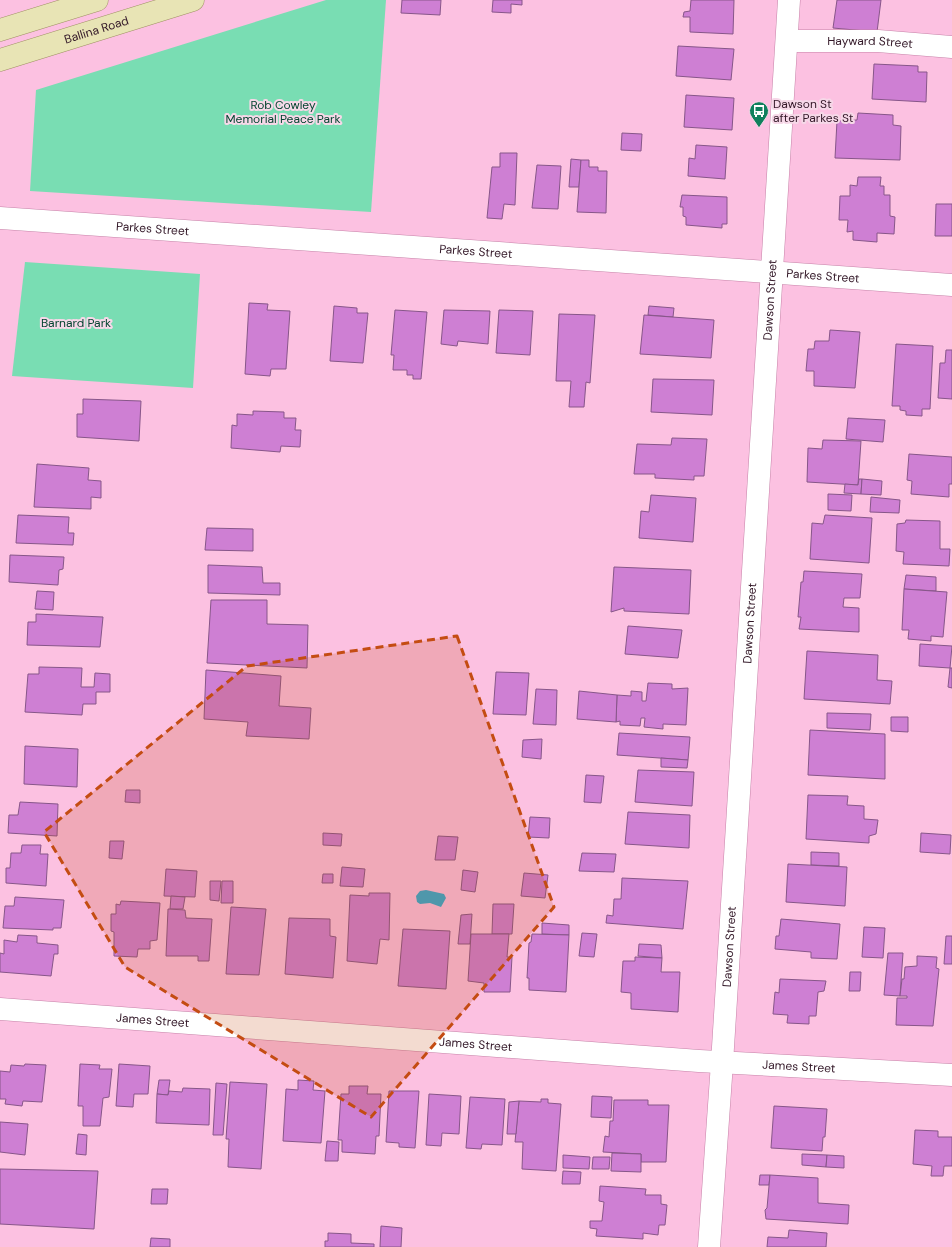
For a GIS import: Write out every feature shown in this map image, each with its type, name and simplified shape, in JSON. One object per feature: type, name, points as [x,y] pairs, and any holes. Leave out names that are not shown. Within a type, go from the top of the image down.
[{"type":"main road","points":[[0,30],[97,0]]},
{"type":"main road","name":"Ballina Road","points":[[0,60],[193,0]]},
{"type":"street","name":"Dawson Street","points":[[709,1247],[787,41],[788,0]]},
{"type":"street","name":"Hayward Street","points":[[787,41],[878,41],[952,47]]},
{"type":"street","name":"Parkes Street","points":[[0,218],[952,285]]},
{"type":"street","name":"James Street","points":[[0,1009],[722,1063],[952,1075]]},
{"type":"highlighted area","points":[[457,636],[554,907],[371,1117],[125,967],[44,832],[247,666]]},
{"type":"green space","name":"Rob Cowley Memorial Peace Park","points":[[326,0],[386,0],[371,212],[30,191],[36,90]]},
{"type":"green space","name":"Barnard Park","points":[[25,262],[200,274],[193,388],[12,376]]},
{"type":"water","points":[[426,890],[444,894],[446,898],[441,907],[430,903],[420,904],[417,902],[416,896],[420,891]]},
{"type":"building","points":[[402,0],[441,0],[440,15],[401,13]]},
{"type":"building","points":[[493,0],[522,0],[522,5],[511,4],[511,13],[492,12]]},
{"type":"building","points":[[691,0],[734,0],[733,34],[690,32],[690,17],[683,17],[684,12],[690,11]]},
{"type":"building","points":[[837,0],[881,0],[877,32],[833,28]]},
{"type":"building","points":[[678,46],[734,49],[731,80],[676,76]]},
{"type":"building","points":[[874,64],[918,66],[918,72],[927,72],[926,102],[872,99]]},
{"type":"building","points":[[686,95],[734,98],[732,130],[684,127]]},
{"type":"building","points":[[858,113],[893,115],[893,125],[901,126],[900,160],[835,158],[837,121],[857,120]]},
{"type":"building","points":[[622,133],[642,134],[641,151],[621,150]]},
{"type":"building","points":[[696,145],[727,147],[725,179],[688,176],[689,158],[695,159]]},
{"type":"building","points":[[500,153],[517,153],[515,205],[504,204],[502,219],[487,218],[492,167],[500,167]]},
{"type":"building","points":[[571,159],[581,160],[579,187],[569,187]]},
{"type":"building","points":[[581,160],[589,160],[589,167],[598,167],[598,171],[607,171],[606,213],[577,212]]},
{"type":"building","points":[[537,165],[561,166],[558,209],[532,208]]},
{"type":"building","points":[[858,177],[881,177],[880,186],[884,186],[884,195],[890,195],[890,216],[895,217],[894,234],[877,233],[877,242],[853,240],[853,231],[847,232],[848,220],[839,220],[840,196],[850,196],[850,185],[857,186]]},
{"type":"building","points":[[682,195],[727,197],[727,224],[722,224],[722,228],[686,225],[686,217],[683,216],[683,207],[680,207]]},
{"type":"building","points":[[936,204],[952,204],[952,236],[935,236]]},
{"type":"building","points":[[249,303],[268,304],[267,310],[290,311],[286,369],[271,369],[270,376],[245,374]]},
{"type":"building","points":[[334,306],[357,308],[357,313],[368,313],[363,363],[330,361]]},
{"type":"building","points":[[649,306],[674,308],[673,317],[648,315]]},
{"type":"building","points":[[395,310],[427,312],[421,379],[413,379],[413,375],[407,375],[407,370],[393,370],[394,355],[391,355]]},
{"type":"building","points":[[444,310],[490,311],[488,344],[458,341],[457,346],[441,344]]},
{"type":"building","points":[[499,310],[533,311],[530,355],[496,353]]},
{"type":"building","points":[[559,314],[595,315],[590,383],[586,382],[584,407],[569,407],[571,381],[556,381]]},
{"type":"building","points":[[644,315],[714,320],[711,358],[640,354]]},
{"type":"building","points":[[830,330],[860,332],[855,388],[814,386],[814,371],[806,371],[808,349],[814,349],[815,341],[829,341]]},
{"type":"building","points":[[896,344],[933,346],[930,409],[922,409],[922,416],[906,415],[906,411],[900,410],[900,406],[892,406]]},
{"type":"building","points":[[946,350],[952,350],[952,399],[938,398],[940,363],[945,363]]},
{"type":"building","points":[[653,379],[714,380],[712,415],[651,412]]},
{"type":"building","points":[[83,399],[141,401],[139,441],[77,437],[77,414],[83,414]]},
{"type":"building","points":[[253,411],[284,412],[284,418],[296,418],[295,430],[301,430],[300,447],[281,446],[280,452],[231,448],[232,425],[237,426],[237,414],[253,415]]},
{"type":"building","points":[[848,418],[885,420],[883,442],[846,439]]},
{"type":"building","points":[[672,438],[707,439],[704,476],[694,476],[694,480],[655,478],[655,474],[634,474],[637,444],[671,445]]},
{"type":"building","points":[[823,440],[861,441],[858,485],[807,482],[808,448],[822,449]]},
{"type":"building","points":[[909,454],[952,457],[952,484],[949,484],[949,497],[911,494],[912,481],[907,480]]},
{"type":"building","points":[[37,464],[89,468],[88,480],[101,481],[101,498],[91,497],[91,509],[34,507]]},
{"type":"building","points":[[859,479],[862,479],[861,494],[844,493],[845,484],[858,485]]},
{"type":"building","points":[[862,479],[882,481],[881,495],[861,494]]},
{"type":"building","points":[[828,494],[852,495],[851,511],[828,510]]},
{"type":"building","points":[[651,495],[696,498],[693,542],[639,538],[641,511],[649,512]]},
{"type":"building","points":[[871,497],[900,500],[899,513],[870,512]]},
{"type":"building","points":[[18,515],[69,517],[68,533],[74,533],[73,545],[16,543]]},
{"type":"building","points":[[825,515],[872,518],[869,563],[810,559],[812,523],[823,524]]},
{"type":"building","points":[[906,520],[940,521],[940,549],[950,549],[949,566],[903,564],[904,552],[896,551],[897,524],[905,523]]},
{"type":"building","points":[[207,528],[253,529],[253,551],[205,550]]},
{"type":"building","points":[[10,555],[64,557],[63,569],[59,570],[58,585],[9,582]]},
{"type":"building","points":[[208,565],[262,567],[263,583],[280,583],[280,595],[208,593]]},
{"type":"building","points":[[614,567],[691,570],[689,614],[624,611],[624,608],[611,612]]},
{"type":"building","points":[[804,571],[862,574],[860,598],[844,598],[843,607],[859,608],[859,632],[799,629],[801,617],[798,617],[801,582],[803,582]]},
{"type":"building","points":[[906,575],[936,577],[936,591],[904,589]]},
{"type":"building","points":[[904,589],[947,592],[943,637],[931,636],[931,641],[908,639],[909,630],[902,630]]},
{"type":"building","points":[[37,591],[54,592],[53,610],[35,609]]},
{"type":"building","points":[[211,600],[267,600],[267,624],[308,625],[307,668],[207,663]]},
{"type":"building","points":[[36,614],[103,617],[100,647],[27,645],[28,622],[36,622]]},
{"type":"building","points":[[628,626],[682,630],[678,658],[625,654]]},
{"type":"building","points":[[920,644],[952,646],[950,668],[919,666]]},
{"type":"building","points":[[807,651],[878,655],[877,680],[892,681],[890,704],[804,699]]},
{"type":"building","points":[[39,667],[82,668],[81,687],[94,687],[95,673],[110,674],[110,692],[96,692],[96,704],[83,704],[82,715],[25,712],[28,674],[39,674]]},
{"type":"building","points":[[950,668],[952,668],[952,688],[948,687]]},
{"type":"building","points":[[206,670],[281,676],[279,706],[311,708],[309,739],[246,736],[248,722],[204,719]]},
{"type":"building","points":[[496,672],[529,673],[526,715],[493,714]]},
{"type":"building","points":[[648,683],[672,684],[672,689],[688,688],[686,725],[663,724],[663,729],[644,727],[645,718],[641,718],[640,726],[620,725],[620,721],[616,722],[617,695],[631,696],[631,691],[642,692],[642,701],[646,701]]},
{"type":"building","points":[[536,689],[557,690],[556,725],[533,724]]},
{"type":"building","points":[[579,691],[617,695],[616,722],[577,719]]},
{"type":"building","points":[[827,713],[871,714],[870,730],[827,728]]},
{"type":"building","points":[[891,717],[908,717],[908,732],[891,731]]},
{"type":"building","points":[[810,730],[885,734],[885,779],[808,775]]},
{"type":"building","points":[[619,733],[690,737],[688,760],[617,755]]},
{"type":"building","points":[[542,739],[541,759],[522,757],[523,740]]},
{"type":"building","points":[[25,746],[78,749],[77,787],[24,784]]},
{"type":"building","points":[[661,758],[688,760],[687,768],[661,767]]},
{"type":"building","points":[[638,770],[694,772],[692,806],[635,802]]},
{"type":"building","points":[[586,775],[604,776],[601,803],[584,802]]},
{"type":"building","points":[[126,790],[140,790],[140,803],[125,802]]},
{"type":"building","points":[[808,795],[848,796],[847,805],[864,806],[864,819],[878,820],[876,834],[869,836],[869,843],[806,839]]},
{"type":"building","points":[[20,802],[58,804],[57,836],[8,833],[9,815],[18,815]]},
{"type":"building","points":[[628,812],[690,815],[689,848],[625,844]]},
{"type":"building","points":[[530,817],[550,818],[549,838],[528,837]]},
{"type":"building","points":[[323,833],[342,834],[341,846],[323,845]]},
{"type":"building","points":[[921,833],[951,835],[950,854],[920,852]]},
{"type":"building","points":[[438,836],[458,837],[455,860],[435,860]]},
{"type":"building","points":[[110,841],[124,841],[122,859],[109,858]]},
{"type":"building","points":[[22,845],[41,845],[40,854],[48,854],[46,886],[6,883],[6,868],[10,868],[11,853],[21,853]]},
{"type":"building","points":[[811,852],[839,853],[839,866],[811,865]]},
{"type":"building","points":[[582,853],[616,854],[614,872],[579,871]]},
{"type":"building","points":[[788,864],[847,867],[845,906],[786,902]]},
{"type":"building","points":[[342,867],[365,869],[363,887],[340,886]]},
{"type":"building","points":[[166,869],[197,871],[195,897],[164,896]]},
{"type":"building","points":[[463,870],[478,872],[475,892],[461,890]]},
{"type":"building","points":[[524,873],[548,875],[545,898],[521,896]]},
{"type":"building","points":[[323,874],[333,874],[333,883],[322,883]]},
{"type":"building","points":[[622,878],[688,881],[683,929],[606,923],[607,915],[613,916],[614,899],[621,899]]},
{"type":"building","points":[[210,881],[221,881],[219,901],[210,900]]},
{"type":"building","points":[[222,881],[233,881],[233,903],[221,903]]},
{"type":"building","points":[[369,893],[390,893],[389,940],[380,939],[377,964],[347,961],[350,895],[369,896]]},
{"type":"building","points":[[171,896],[185,897],[183,909],[170,909]]},
{"type":"building","points":[[15,897],[64,900],[61,928],[53,928],[53,930],[3,928],[5,906],[14,906]]},
{"type":"building","points":[[121,901],[160,903],[157,940],[150,941],[150,949],[138,949],[137,957],[114,956],[114,932],[111,931],[111,914],[116,914],[116,904],[120,905]]},
{"type":"building","points":[[493,904],[514,904],[512,934],[492,934]]},
{"type":"building","points":[[231,907],[266,909],[259,975],[226,974]]},
{"type":"building","points":[[168,909],[185,910],[186,918],[212,919],[209,961],[198,961],[198,956],[166,956]]},
{"type":"building","points":[[472,914],[470,944],[458,944],[461,915]]},
{"type":"building","points":[[289,918],[330,919],[330,936],[336,937],[333,978],[285,974]]},
{"type":"building","points":[[781,919],[840,924],[837,959],[811,958],[811,952],[775,949],[776,936],[779,936]]},
{"type":"building","points":[[542,923],[569,925],[569,935],[542,934]]},
{"type":"building","points":[[864,927],[885,928],[883,958],[862,957]]},
{"type":"building","points":[[403,929],[450,931],[446,989],[398,986]]},
{"type":"building","points":[[582,933],[597,934],[594,957],[579,956]]},
{"type":"building","points":[[471,934],[509,934],[507,957],[512,957],[510,992],[484,992],[484,983],[468,981]]},
{"type":"building","points":[[532,934],[569,935],[566,992],[529,990],[529,978],[527,978],[529,943],[531,942]]},
{"type":"building","points":[[18,935],[37,936],[37,943],[58,945],[58,954],[54,954],[51,976],[0,972],[0,953],[4,954],[4,940],[17,942]]},
{"type":"building","points":[[946,936],[952,936],[952,964],[944,964]]},
{"type":"building","points":[[639,944],[661,945],[662,958],[638,956]]},
{"type":"building","points":[[888,953],[903,953],[900,996],[884,995]]},
{"type":"building","points":[[917,956],[937,957],[936,968],[939,969],[933,1026],[896,1025],[897,998],[907,998],[907,996],[900,996],[905,967],[917,966]]},
{"type":"building","points":[[635,957],[662,958],[661,972],[680,972],[678,1012],[631,1009],[631,993],[621,992],[623,961],[635,961]]},
{"type":"building","points":[[850,972],[861,972],[860,991],[849,991]]},
{"type":"building","points":[[780,979],[826,981],[824,991],[818,992],[816,1016],[809,1016],[809,1024],[787,1023],[788,1015],[773,1014],[775,992],[779,993]]},
{"type":"building","points":[[25,1064],[46,1065],[42,1102],[23,1101],[22,1106],[5,1104],[6,1099],[0,1099],[0,1071],[10,1072],[11,1065],[24,1066]]},
{"type":"building","points":[[80,1064],[100,1065],[99,1069],[112,1069],[109,1097],[103,1098],[100,1126],[83,1126],[83,1106],[78,1106]]},
{"type":"building","points":[[119,1064],[150,1066],[148,1094],[134,1094],[133,1107],[116,1106]]},
{"type":"building","points":[[159,1080],[170,1080],[168,1095],[157,1094]]},
{"type":"building","points":[[298,1080],[314,1081],[313,1090],[325,1091],[321,1143],[283,1141],[286,1089],[298,1090]]},
{"type":"building","points":[[230,1082],[267,1084],[261,1169],[228,1167],[229,1139],[226,1139]]},
{"type":"building","points":[[216,1083],[227,1084],[223,1135],[213,1135]]},
{"type":"building","points":[[349,1086],[368,1086],[367,1094],[381,1094],[379,1136],[376,1136],[375,1154],[342,1152],[342,1140],[338,1140],[341,1094],[349,1094]]},
{"type":"building","points":[[183,1088],[210,1089],[209,1125],[156,1123],[157,1094],[168,1095],[169,1091],[182,1092]]},
{"type":"building","points":[[389,1091],[419,1091],[415,1148],[399,1147],[399,1143],[386,1142]]},
{"type":"building","points":[[429,1094],[461,1096],[459,1134],[442,1133],[441,1146],[426,1145]]},
{"type":"building","points":[[592,1096],[612,1097],[611,1118],[591,1117]]},
{"type":"building","points":[[470,1097],[505,1099],[502,1145],[482,1144],[481,1149],[466,1148]]},
{"type":"building","points":[[541,1099],[548,1099],[548,1103],[561,1104],[556,1171],[522,1169],[523,1142],[515,1142],[519,1101],[541,1102]]},
{"type":"building","points":[[614,1100],[648,1100],[648,1105],[669,1105],[666,1162],[641,1162],[641,1154],[603,1152],[605,1136],[609,1137],[610,1121],[613,1121]]},
{"type":"building","points":[[519,1101],[516,1134],[507,1134],[509,1102]]},
{"type":"building","points":[[774,1106],[827,1109],[825,1137],[823,1137],[822,1151],[771,1148]]},
{"type":"building","points":[[0,1122],[28,1124],[25,1155],[0,1152]]},
{"type":"building","points":[[915,1130],[938,1131],[938,1137],[952,1137],[952,1166],[944,1166],[943,1176],[931,1176],[932,1166],[913,1164]]},
{"type":"building","points":[[78,1134],[87,1135],[86,1155],[76,1154]]},
{"type":"building","points":[[327,1141],[339,1142],[338,1161],[325,1161]]},
{"type":"building","points":[[612,1153],[641,1154],[641,1172],[611,1171]]},
{"type":"building","points":[[802,1154],[827,1155],[826,1167],[802,1165]]},
{"type":"building","points":[[563,1155],[590,1157],[589,1169],[563,1168]]},
{"type":"building","points":[[827,1155],[844,1156],[844,1168],[826,1167]]},
{"type":"building","points":[[593,1157],[610,1157],[609,1169],[592,1169]]},
{"type":"building","points":[[0,1169],[98,1171],[94,1229],[0,1224]]},
{"type":"building","points":[[563,1171],[581,1172],[580,1184],[562,1184]]},
{"type":"building","points":[[760,1175],[770,1175],[769,1185],[759,1185]]},
{"type":"building","points":[[770,1175],[818,1178],[818,1203],[849,1205],[848,1224],[766,1219],[765,1210],[767,1208]]},
{"type":"building","points":[[600,1186],[646,1189],[645,1195],[661,1195],[661,1204],[667,1205],[665,1225],[659,1225],[658,1235],[643,1233],[643,1239],[596,1236],[597,1229],[590,1228],[590,1221],[602,1221],[604,1202],[599,1201]]},
{"type":"building","points":[[152,1189],[168,1189],[167,1204],[151,1204]]},
{"type":"building","points":[[381,1226],[402,1228],[401,1247],[380,1247]]},
{"type":"building","points":[[789,1230],[827,1233],[826,1247],[767,1247],[768,1237],[788,1238]]},
{"type":"building","points":[[328,1233],[351,1234],[351,1243],[374,1244],[374,1247],[325,1247],[325,1241],[328,1241]]},
{"type":"building","points":[[151,1238],[170,1239],[170,1247],[150,1247]]},
{"type":"place","name":"Dawson St after Parkes St","points":[[759,128]]}]
